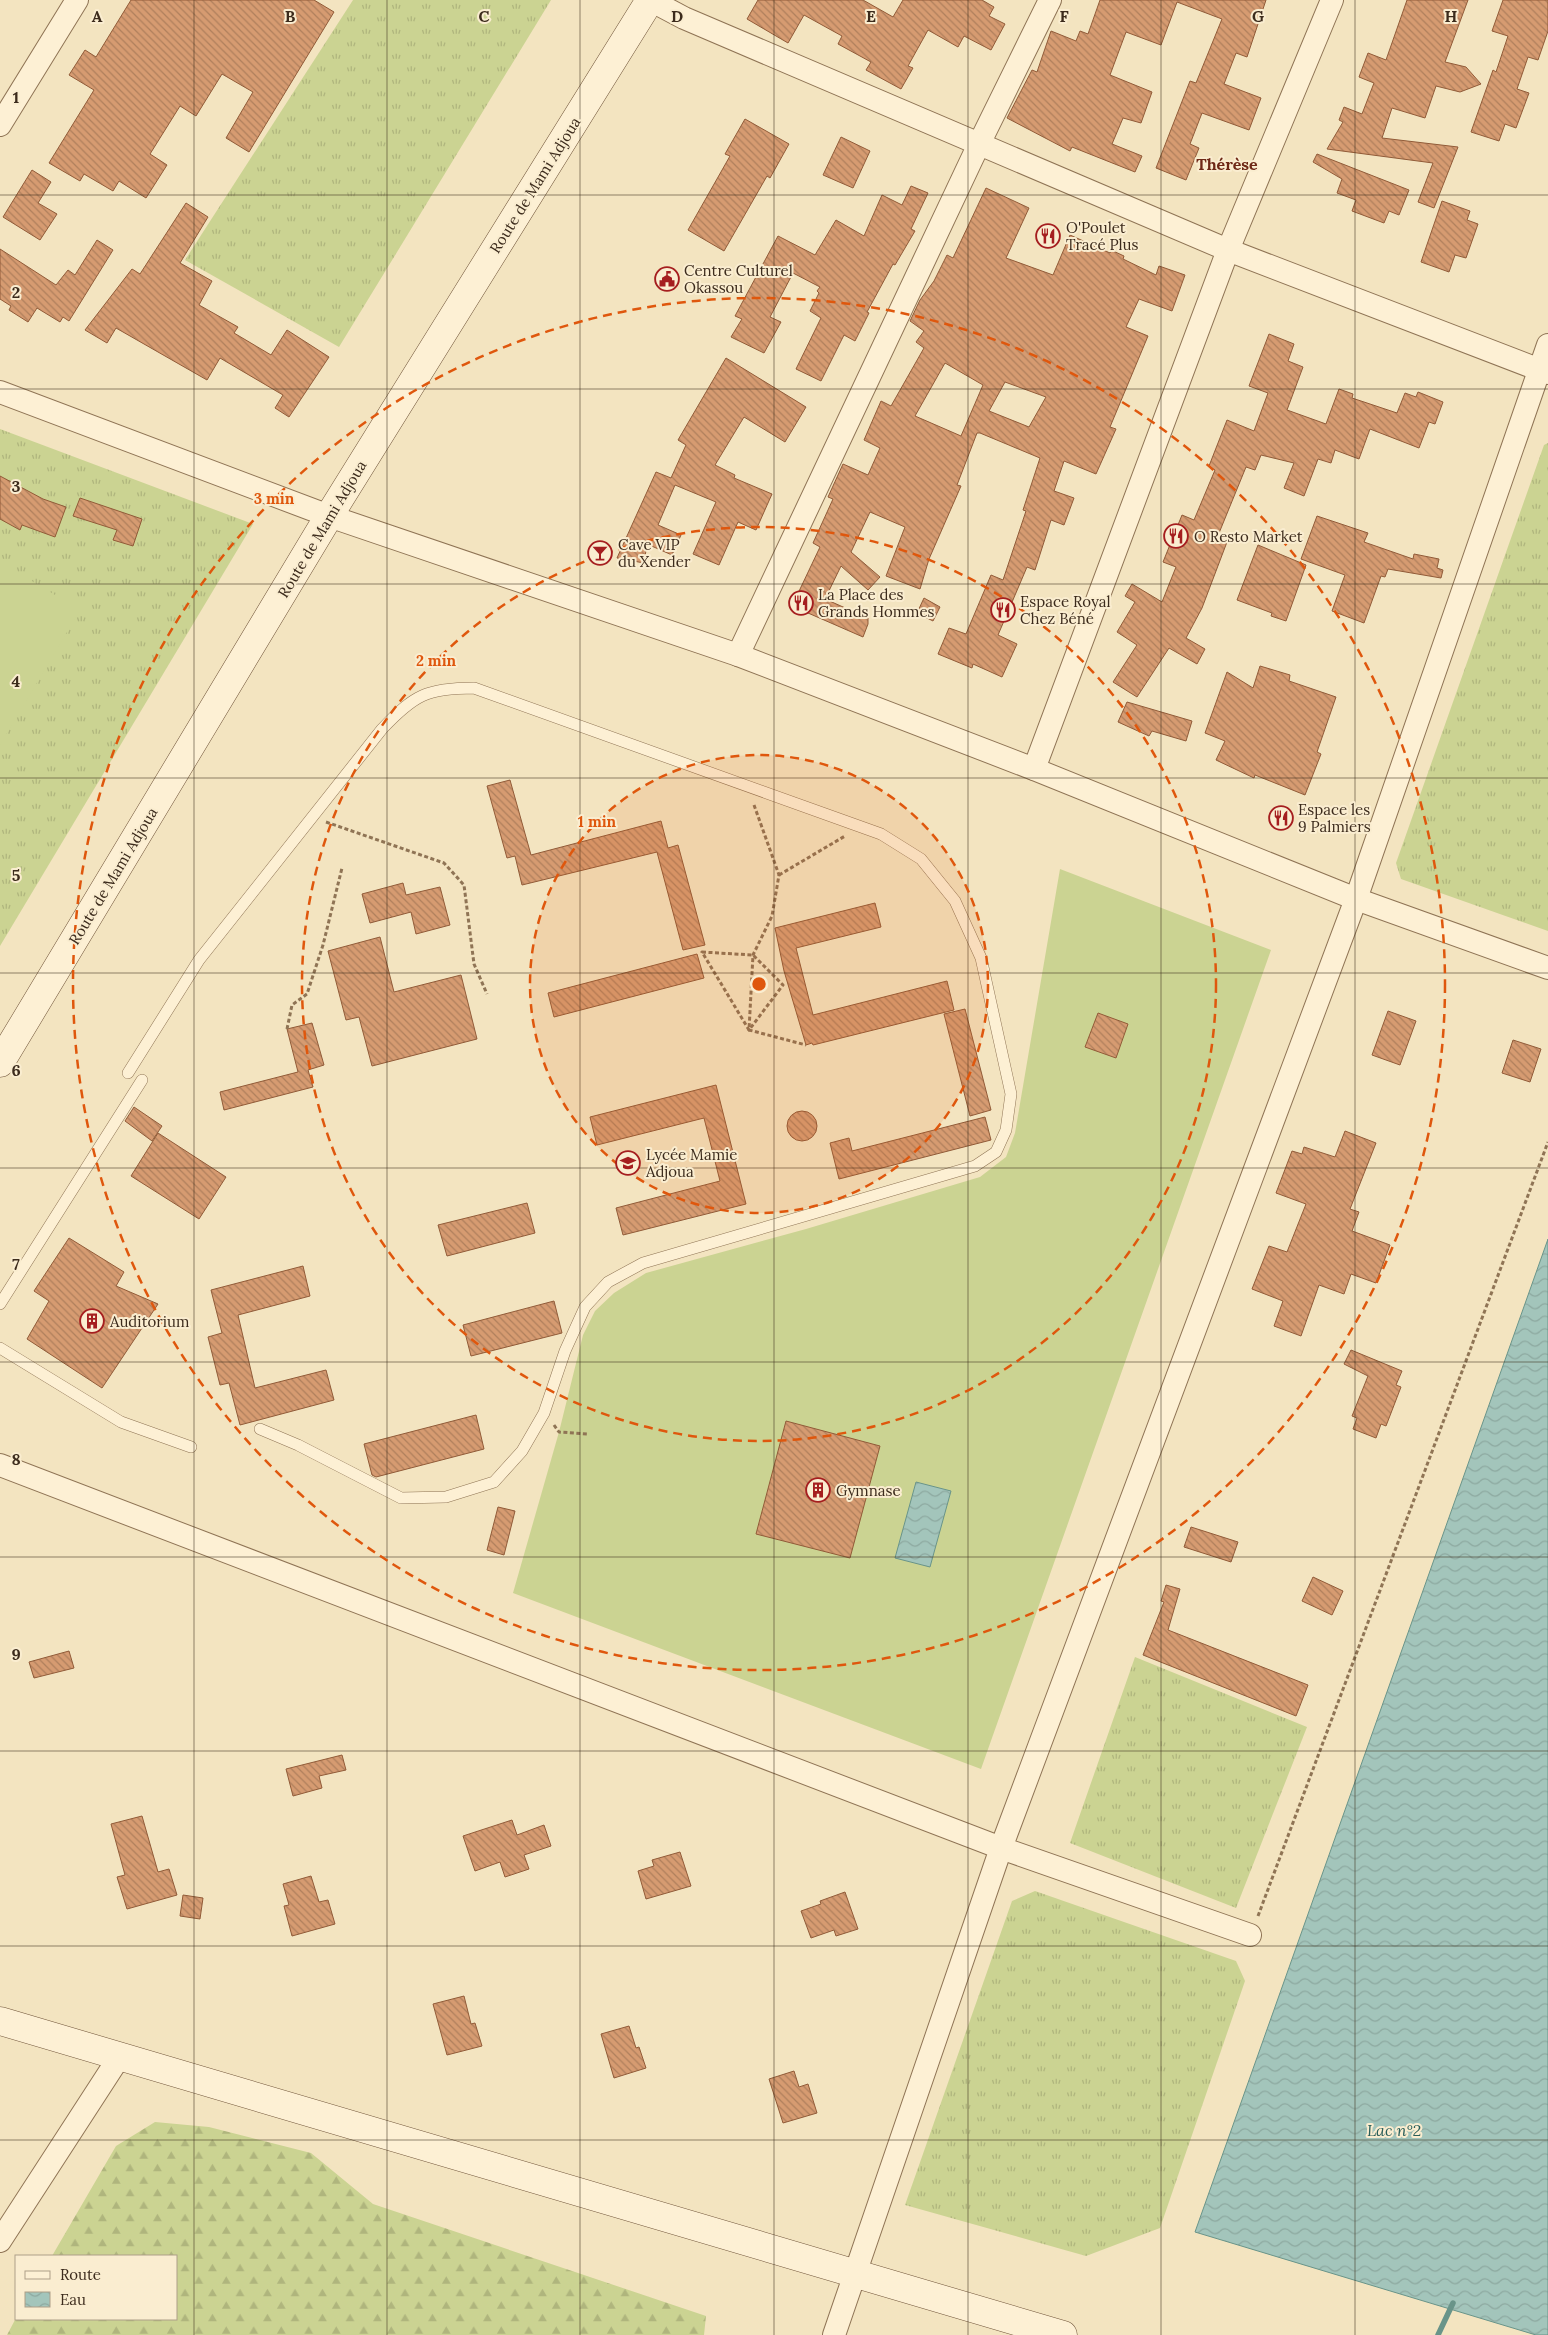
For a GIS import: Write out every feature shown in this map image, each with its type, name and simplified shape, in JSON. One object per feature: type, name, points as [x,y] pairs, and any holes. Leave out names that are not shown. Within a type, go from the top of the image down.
[{"type":"street","points":[[0,125],[77,0]]},
{"type":"street","points":[[650,0],[684,18],[1228,250],[1544,372]]},
{"type":"street","name":"Route de Mami Adjoua","points":[[0,1062],[329,516],[650,0]]},
{"type":"street","points":[[738,655],[979,144],[1050,0]]},
{"type":"street","points":[[1034,768],[1228,250],[1332,0]]},
{"type":"street","points":[[834,2335],[1001,1848],[1356,899],[1544,372],[1548,345]]},
{"type":"street","points":[[0,392],[329,516],[738,655],[1034,768],[1356,899],[1548,968]]},
{"type":"street","points":[[0,1465],[1001,1848],[1250,1935]]},
{"type":"street","points":[[0,2021],[1063,2335]]},
{"type":"street","points":[[0,2241],[120,2056]]},
{"type":"lane","points":[[128,1072],[199,960],[382,729],[405,705],[425,693],[449,688],[474,688],[881,834],[921,859],[955,901],[981,958],[1010,1094],[1006,1130],[996,1152],[975,1166],[643,1263],[608,1282],[585,1307],[565,1352],[544,1413],[522,1451],[494,1482],[446,1497],[401,1498],[306,1449],[260,1429]]},
{"type":"lane","points":[[0,1304],[142,1080]]},
{"type":"lane","points":[[0,1348],[121,1422],[191,1447]]},
{"type":"path","points":[[747,785],[779,875],[772,916],[753,955],[749,1030]]},
{"type":"path","points":[[314,817],[444,863],[464,885],[474,964],[487,994]]},
{"type":"path","points":[[779,875],[860,827]]},
{"type":"path","points":[[287,1029],[292,1005],[307,994],[323,945],[342,868]]},
{"type":"path","points":[[749,1030],[783,984],[753,955],[702,952],[749,1030],[806,1045]]},
{"type":"path","points":[[1250,1935],[1548,1142]]},
{"type":"path","points":[[544,1413],[560,1432],[588,1434]]},
{"type":"green space","points":[[353,0],[551,0],[339,347],[185,260]]},
{"type":"green space","points":[[0,429],[253,524],[0,946]]},
{"type":"green space","points":[[1548,443],[1548,931],[1401,879],[1396,863],[1544,445]]},
{"type":"green space","points":[[0,562],[80,610],[0,745]]},
{"type":"green space","points":[[1060,869],[1271,950],[981,1769],[513,1593],[559,1432],[583,1335],[595,1311],[614,1293],[646,1273],[806,1229],[980,1177],[1006,1157],[1015,1133]]},
{"type":"green space","points":[[1135,1657],[1307,1727],[1236,1908],[1070,1843]]},
{"type":"green space","points":[[1035,1891],[1236,1961],[1245,1981],[1160,2228],[1086,2256],[905,2205],[1012,1901]]},
{"type":"green space","points":[[155,2122],[209,2127],[311,2153],[373,2204],[706,2316],[704,2335],[7,2335],[15,2320],[178,2320],[178,2255],[53,2255],[116,2146]]},
{"type":"water","name":"Lac n°2","points":[[1548,1239],[1548,2335],[1536,2335],[1195,2232]]},
{"type":"water","points":[[916,1482],[951,1491],[930,1567],[895,1558]]},
{"type":"building","points":[[131,0],[314,0],[334,12],[249,152],[226,138],[253,92],[222,74],[196,116],[180,106],[150,154],[167,165],[146,198],[119,181],[113,191],[84,174],[80,181],[49,163],[94,90],[69,75],[85,50],[96,57]]},
{"type":"building","points":[[758,0],[863,0],[893,17],[903,0],[982,0],[994,7],[989,16],[1005,24],[991,50],[964,36],[958,47],[928,30],[908,66],[913,68],[901,89],[866,70],[871,62],[838,44],[842,36],[804,15],[788,43],[747,19]]},
{"type":"building","points":[[1100,0],[1266,0],[1247,57],[1236,53],[1224,84],[1261,98],[1249,130],[1202,113],[1190,144],[1199,148],[1186,180],[1156,168],[1190,81],[1196,83],[1222,19],[1177,2],[1161,45],[1126,32],[1110,75],[1152,92],[1141,123],[1123,118],[1112,144],[1142,156],[1135,172],[1072,147],[1070,151],[1007,118],[1032,70],[1037,72],[1051,31],[1076,41],[1080,31],[1088,34]]},
{"type":"building","points":[[1407,0],[1468,0],[1445,62],[1466,67],[1481,84],[1460,92],[1436,86],[1425,118],[1392,108],[1382,138],[1458,147],[1434,208],[1418,202],[1433,163],[1327,149],[1343,122],[1339,120],[1344,107],[1362,114],[1374,83],[1359,77],[1368,53],[1386,60]]},
{"type":"building","points":[[1503,0],[1548,0],[1548,31],[1538,60],[1528,57],[1517,89],[1529,93],[1516,128],[1505,124],[1499,141],[1471,132],[1493,70],[1496,72],[1508,36],[1492,31]]},
{"type":"building","points":[[745,119],[789,144],[770,178],[767,176],[724,251],[688,230],[730,156],[725,154]]},
{"type":"building","points":[[841,137],[870,151],[853,188],[823,175]]},
{"type":"building","points":[[1317,154],[1409,190],[1399,215],[1389,211],[1384,223],[1352,211],[1356,200],[1337,193],[1342,179],[1313,162]]},
{"type":"building","points":[[32,170],[51,182],[38,203],[57,214],[40,240],[3,217]]},
{"type":"building","points":[[911,186],[928,193],[911,229],[915,231],[895,265],[893,264],[867,312],[869,313],[855,341],[844,335],[821,381],[796,369],[821,318],[810,311],[820,287],[793,273],[770,317],[781,322],[764,353],[731,337],[742,319],[735,316],[778,236],[815,255],[836,220],[864,236],[882,195],[902,205]]},
{"type":"building","points":[[986,188],[1029,208],[1006,258],[1053,275],[1070,235],[1110,253],[1111,250],[1124,256],[1123,259],[1156,275],[1159,266],[1185,275],[1172,311],[1139,299],[1126,327],[1148,336],[1110,427],[1116,429],[1096,474],[1064,461],[1054,491],[1074,498],[1064,525],[1051,520],[1035,570],[1027,567],[998,635],[1017,644],[1002,677],[973,664],[972,668],[938,654],[949,628],[966,634],[991,575],[1003,580],[1026,511],[1023,510],[1040,458],[980,433],[977,433],[957,485],[961,486],[929,559],[920,589],[886,576],[905,527],[870,512],[851,552],[880,577],[868,590],[841,566],[825,599],[868,618],[868,624],[863,637],[792,606],[820,547],[813,543],[833,499],[828,497],[843,464],[868,475],[880,448],[864,440],[881,401],[891,406],[924,348],[916,342],[924,331],[910,321],[920,300],[934,281],[947,255],[953,258]],"holes":[[[945,363],[983,385],[961,436],[915,416]],[[1005,382],[1046,397],[1029,427],[989,411]]]},
{"type":"building","points":[[1442,201],[1470,211],[1467,220],[1478,224],[1466,258],[1455,255],[1449,272],[1421,262]]},
{"type":"building","points":[[186,203],[208,217],[180,263],[212,281],[199,305],[238,327],[234,333],[271,355],[287,330],[329,357],[289,417],[275,408],[283,395],[220,358],[207,380],[116,328],[107,343],[85,330],[132,269],[140,274]]},
{"type":"building","points":[[97,240],[113,250],[69,321],[63,317],[60,322],[37,308],[28,322],[9,310],[11,306],[0,299],[0,249],[56,285],[68,270],[75,275]]},
{"type":"building","points":[[1269,334],[1294,344],[1288,361],[1303,367],[1287,410],[1326,424],[1339,389],[1353,394],[1352,398],[1397,413],[1405,393],[1416,397],[1418,392],[1443,402],[1435,424],[1429,422],[1419,448],[1370,429],[1359,459],[1335,450],[1331,463],[1318,459],[1304,496],[1284,488],[1294,463],[1261,455],[1255,470],[1246,467],[1217,538],[1227,542],[1202,608],[1186,638],[1205,649],[1197,664],[1169,648],[1137,697],[1113,682],[1137,645],[1117,632],[1135,602],[1125,596],[1132,584],[1162,602],[1176,567],[1163,562],[1182,515],[1194,520],[1215,470],[1209,466],[1227,420],[1254,431],[1268,393],[1249,386]]},
{"type":"building","points":[[726,358],[806,407],[785,442],[744,417],[715,465],[735,475],[734,478],[772,494],[756,530],[738,522],[719,565],[693,554],[716,502],[675,485],[658,525],[681,535],[672,555],[647,544],[644,563],[617,558],[656,472],[671,478],[686,445],[678,440]]},
{"type":"building","points":[[0,476],[43,499],[66,507],[55,537],[22,525],[20,530],[0,519]]},
{"type":"building","points":[[80,498],[142,519],[133,546],[113,540],[117,530],[73,516]]},
{"type":"building","points":[[1317,516],[1368,533],[1364,542],[1413,559],[1414,554],[1439,559],[1437,568],[1443,570],[1441,578],[1388,569],[1385,577],[1381,576],[1364,623],[1332,611],[1345,575],[1301,559]]},
{"type":"building","points":[[1258,545],[1306,565],[1286,621],[1271,616],[1272,613],[1237,600]]},
{"type":"building","points":[[924,598],[940,607],[933,621],[917,613]]},
{"type":"building","points":[[1260,666],[1290,675],[1289,681],[1336,697],[1317,752],[1321,754],[1305,795],[1255,775],[1254,778],[1216,760],[1225,741],[1205,733],[1227,672],[1253,688]]},
{"type":"building","points":[[1127,702],[1192,721],[1186,741],[1152,731],[1149,736],[1118,722]]},
{"type":"building","points":[[510,780],[531,855],[661,821],[668,848],[678,845],[705,945],[683,950],[657,852],[522,885],[515,856],[507,858],[487,786]]},
{"type":"building","points":[[403,883],[406,895],[440,887],[450,925],[416,934],[411,912],[370,923],[362,894]]},
{"type":"building","points":[[875,903],[881,927],[796,948],[813,1015],[947,981],[954,1010],[813,1045],[812,1043],[806,1045],[784,971],[775,928]]},
{"type":"building","points":[[380,937],[394,992],[461,975],[477,1039],[372,1066],[359,1017],[346,1020],[328,951]]},
{"type":"building","points":[[697,954],[704,978],[554,1017],[548,993]]},
{"type":"building","points":[[965,1009],[991,1110],[970,1116],[944,1014]]},
{"type":"building","points":[[1388,1011],[1416,1021],[1400,1065],[1372,1055]]},
{"type":"building","points":[[1098,1013],[1128,1024],[1116,1058],[1085,1047]]},
{"type":"building","points":[[312,1023],[324,1065],[308,1070],[313,1087],[224,1110],[220,1092],[298,1072],[287,1029]]},
{"type":"building","points":[[1513,1040],[1541,1049],[1530,1082],[1502,1073]]},
{"type":"building","points":[[716,1085],[746,1204],[623,1235],[616,1208],[720,1181],[704,1118],[597,1145],[590,1117]]},
{"type":"building","points":[[134,1107],[162,1126],[152,1141],[125,1121]]},
{"type":"building","points":[[802,1111],[813,1115],[817,1126],[813,1137],[802,1141],[791,1137],[787,1126],[791,1115]]},
{"type":"building","points":[[985,1117],[991,1140],[839,1179],[830,1143],[849,1138],[852,1151]]},
{"type":"building","points":[[1345,1131],[1376,1143],[1350,1209],[1359,1212],[1352,1231],[1390,1245],[1376,1283],[1351,1274],[1344,1294],[1319,1285],[1301,1336],[1274,1326],[1283,1301],[1252,1289],[1269,1246],[1287,1252],[1306,1204],[1276,1193],[1292,1151],[1302,1154],[1304,1147],[1335,1157]]},
{"type":"building","points":[[158,1133],[226,1177],[199,1219],[131,1176]]},
{"type":"building","points":[[527,1203],[535,1233],[447,1256],[438,1225]]},
{"type":"building","name":"Auditorium","points":[[69,1238],[124,1272],[116,1286],[158,1304],[102,1388],[27,1339],[49,1301],[34,1291]]},
{"type":"building","points":[[303,1266],[310,1296],[238,1315],[255,1388],[326,1370],[334,1400],[240,1425],[229,1383],[220,1385],[208,1337],[222,1333],[211,1290]]},
{"type":"building","points":[[554,1301],[562,1333],[471,1356],[463,1325]]},
{"type":"building","points":[[1351,1350],[1402,1371],[1396,1385],[1401,1387],[1386,1426],[1381,1424],[1376,1438],[1353,1429],[1357,1418],[1352,1416],[1368,1376],[1344,1364]]},
{"type":"building","points":[[476,1415],[484,1449],[376,1477],[372,1475],[364,1444]]},
{"type":"building","name":"Gymnase","points":[[786,1421],[880,1446],[850,1558],[756,1534]]},
{"type":"building","points":[[498,1507],[515,1511],[504,1555],[487,1550]]},
{"type":"building","points":[[1191,1527],[1238,1542],[1231,1562],[1184,1547]]},
{"type":"building","points":[[1313,1577],[1343,1591],[1332,1615],[1302,1601]]},
{"type":"building","points":[[1166,1585],[1180,1589],[1168,1630],[1308,1685],[1296,1716],[1143,1655],[1164,1602],[1161,1601]]},
{"type":"building","points":[[69,1651],[74,1668],[34,1678],[29,1662]]},
{"type":"building","points":[[342,1755],[346,1770],[319,1776],[322,1788],[293,1796],[286,1769]]},
{"type":"building","points":[[142,1816],[158,1872],[169,1869],[177,1895],[127,1909],[117,1877],[125,1875],[111,1824]]},
{"type":"building","points":[[512,1820],[517,1835],[544,1825],[551,1846],[524,1855],[529,1869],[505,1877],[500,1862],[475,1871],[463,1836]]},
{"type":"building","points":[[680,1852],[691,1886],[646,1899],[638,1871],[654,1866],[652,1860]]},
{"type":"building","points":[[311,1876],[319,1902],[328,1900],[335,1924],[292,1936],[284,1906],[289,1905],[283,1884]]},
{"type":"building","points":[[845,1892],[858,1929],[836,1936],[834,1930],[811,1938],[801,1911],[821,1904],[820,1901]]},
{"type":"building","points":[[183,1895],[203,1898],[200,1919],[180,1916]]},
{"type":"building","points":[[464,1996],[471,2024],[475,2023],[482,2046],[447,2055],[433,2004]]},
{"type":"building","points":[[629,2026],[636,2048],[639,2047],[646,2068],[614,2078],[601,2034]]},
{"type":"building","points":[[794,2071],[799,2087],[808,2084],[817,2113],[783,2123],[769,2079]]},
{"type":"waterway","points":[[1438,2335],[1453,2303]]},
{"type":"place","name":"O'Poulet Tracé Plus","points":[[1048,236]]},
{"type":"place","name":"Centre Culturel Okassou","points":[[667,279]]},
{"type":"place","name":"O Resto Market","points":[[1176,536]]},
{"type":"place","name":"Cave VIP du Xender","points":[[600,553]]},
{"type":"place","name":"La Place des Grands Hommes","points":[[801,603]]},
{"type":"place","name":"Espace Royal Chez Béné","points":[[1003,610]]},
{"type":"place","name":"Espace les 9 Palmiers","points":[[1281,818]]},
{"type":"place","name":"Lycée Mamie Adjoua","points":[[628,1163]]},
{"type":"place","name":"Auditorium","points":[[92,1321]]},
{"type":"place","name":"Gymnase","points":[[818,1490]]},
{"type":"district","name":"Thérèse","points":[[1227,164]]}]
